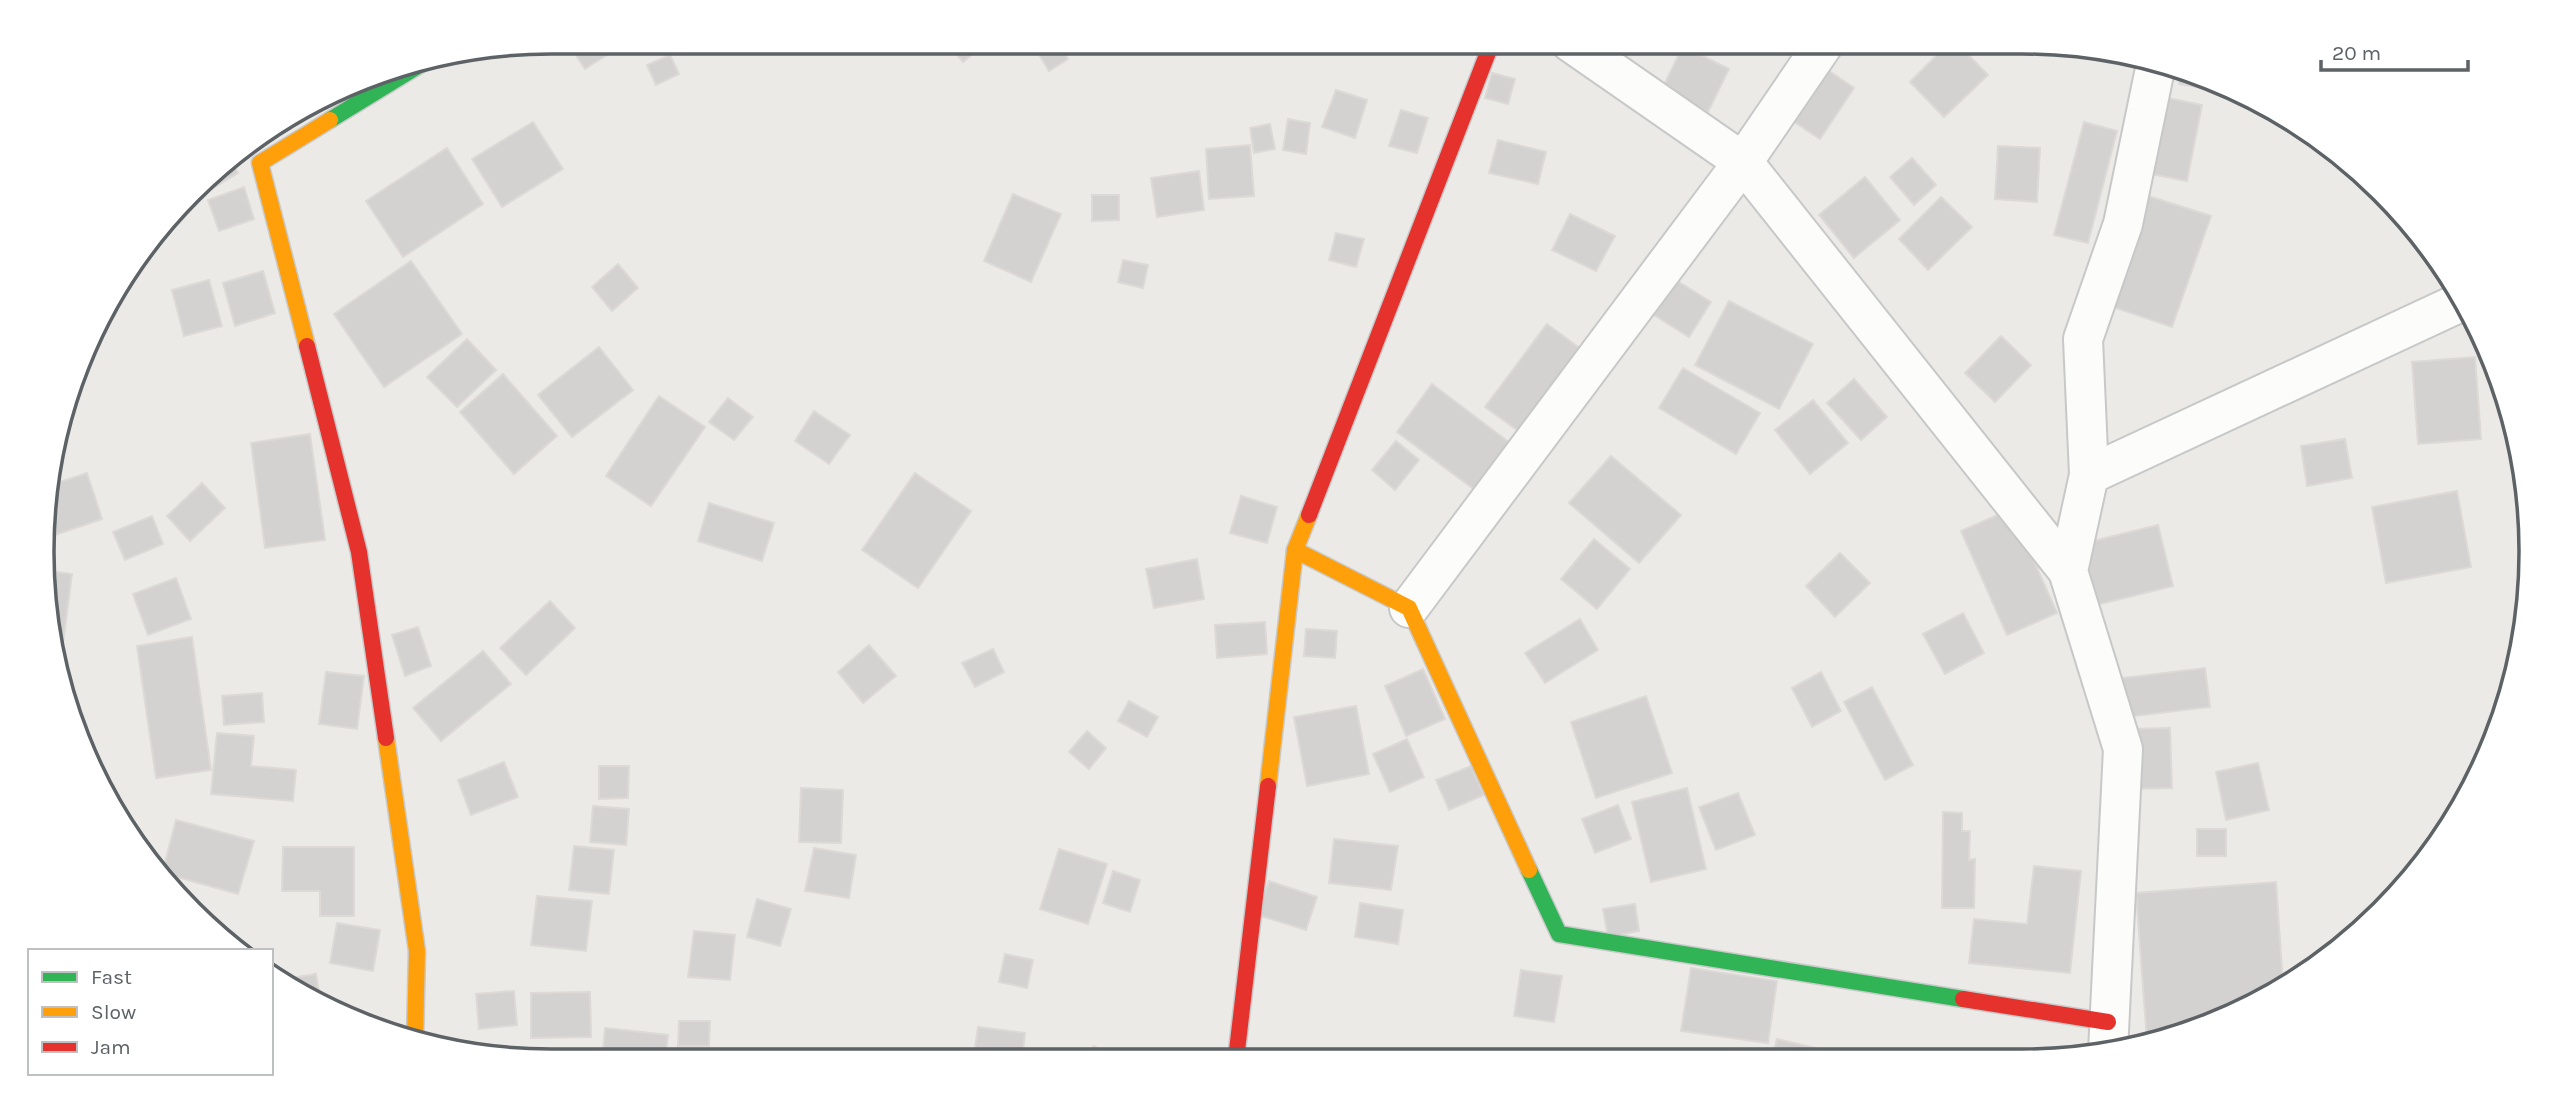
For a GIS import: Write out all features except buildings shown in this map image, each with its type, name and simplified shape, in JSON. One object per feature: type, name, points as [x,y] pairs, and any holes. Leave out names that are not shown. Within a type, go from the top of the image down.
[{"type":"street","points":[[1237,1049],[1295,550],[1487,54]]},
{"type":"street","points":[[1295,550],[1409,608],[1559,934],[2108,1037],[2123,749],[2068,571],[1743,162],[1587,54]]},
{"type":"street","points":[[1409,608],[1743,162],[1817,54]]},
{"type":"street","points":[[2068,571],[2089,475],[2083,339],[2123,224],[2154,72]]},
{"type":"street","points":[[385,84],[254,154],[359,552],[416,951],[415,1029]]},
{"type":"street","points":[[2089,475],[2453,306]]},
{"type":"traffic: fast","points":[[330,120],[395,80]]},
{"type":"traffic: fast","points":[[1529,870],[1559,934],[1963,999]]},
{"type":"traffic: slow","points":[[307,346],[260,163],[330,120]]},
{"type":"traffic: slow","points":[[1268,786],[1295,550],[1309,515]]},
{"type":"traffic: slow","points":[[1295,550],[1409,608],[1529,870]]},
{"type":"traffic: slow","points":[[386,738],[417,951],[415,1029]]},
{"type":"traffic: jam","points":[[1309,515],[1487,54]]},
{"type":"traffic: jam","points":[[307,346],[359,552],[386,738]]},
{"type":"traffic: jam","points":[[1237,1049],[1268,786]]},
{"type":"traffic: jam","points":[[1963,999],[2108,1022]]}]
